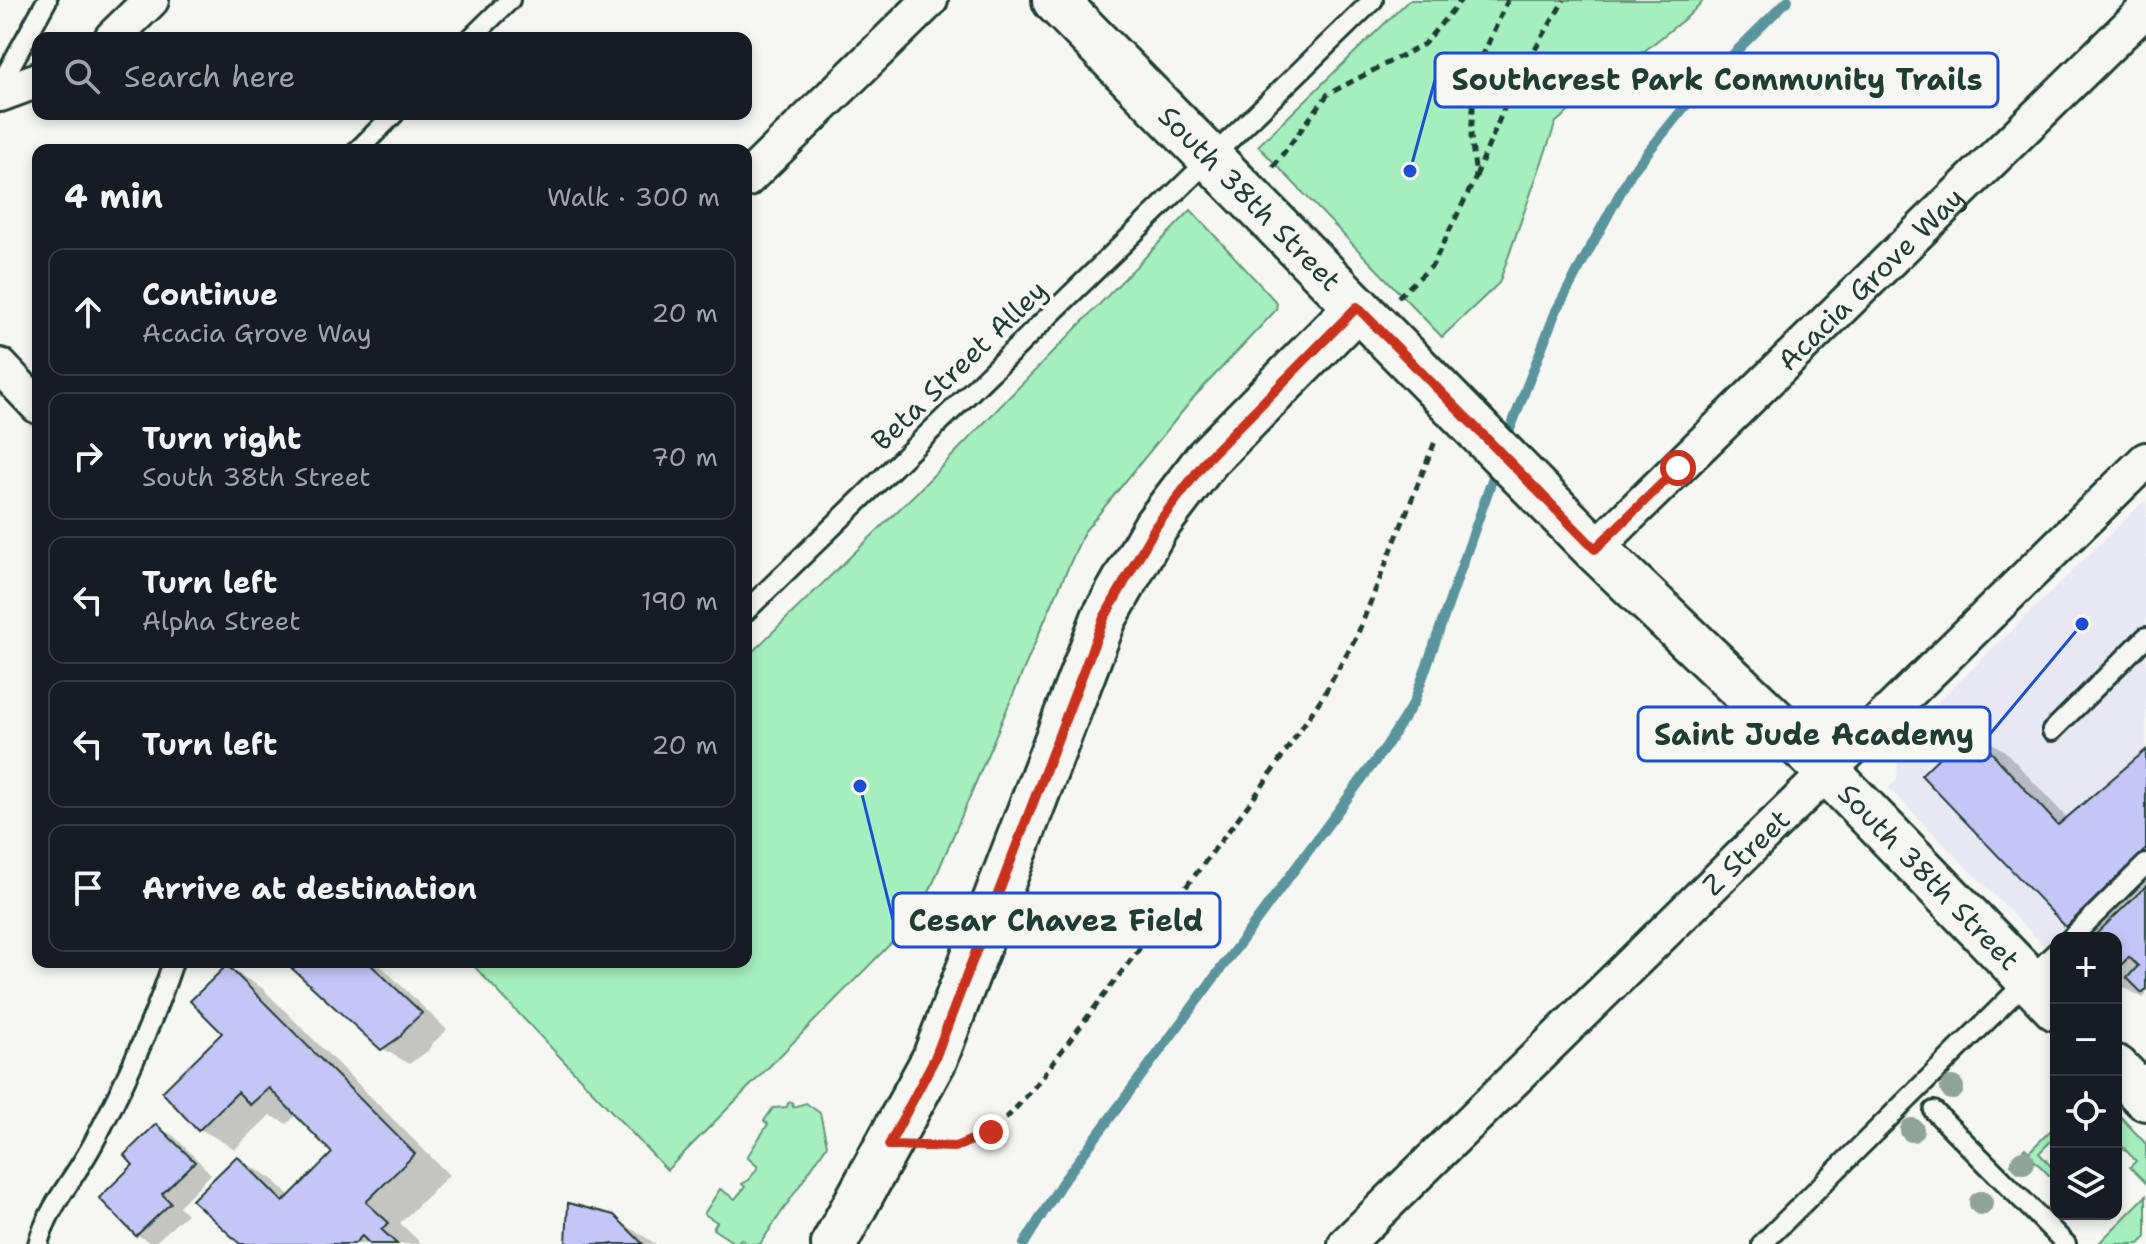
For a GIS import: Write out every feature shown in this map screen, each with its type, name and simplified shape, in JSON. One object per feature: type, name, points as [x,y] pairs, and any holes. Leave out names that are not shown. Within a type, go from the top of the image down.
[{"type":"street","points":[[118,32],[151,0]]},
{"type":"street","points":[[752,174],[930,0]]},
{"type":"street","name":"South 38th Street","points":[[1055,0],[1595,549],[2047,980]]},
{"type":"street","name":"Acacia Grove Way","points":[[1595,549],[2146,9]]},
{"type":"street","points":[[0,94],[32,82]]},
{"type":"street","points":[[834,1244],[935,1058],[1104,618],[1156,526],[1207,459],[1364,315]]},
{"type":"street","points":[[0,366],[32,400]]},
{"type":"street","name":"Z Street","points":[[1346,1244],[2146,460]]},
{"type":"street","points":[[2122,1074],[2146,1098]]},
{"type":"lane","points":[[0,85],[47,0]]},
{"type":"lane","points":[[477,32],[510,0]]},
{"type":"lane","name":"Beta Street Alley","points":[[752,605],[1373,0]]},
{"type":"lane","points":[[364,144],[388,120]]},
{"type":"lane","points":[[2052,731],[2146,637]]},
{"type":"lane","points":[[2077,932],[2146,864]]},
{"type":"lane","points":[[38,1244],[44,1223],[93,1143],[161,999],[171,968]]},
{"type":"lane","points":[[1762,1244],[2047,980]]},
{"type":"lane","points":[[1934,1111],[2066,1244]]},
{"type":"path","points":[[1251,197],[1328,94],[1424,44],[1461,0]]},
{"type":"path","points":[[1476,177],[1471,136],[1474,96],[1482,57],[1508,0]]},
{"type":"path","points":[[1364,315],[1432,266],[1476,177],[1512,89],[1564,0]]},
{"type":"path","points":[[889,1145],[955,1147],[991,1132],[1036,1085],[1252,800],[1323,696],[1356,638],[1452,403]]},
{"type":"shaded area","points":[[2146,499],[2146,849],[2059,932],[2050,932],[2050,940],[2044,946],[1889,788],[1897,779],[1898,759],[1889,750]]},
{"type":"green space","points":[[1409,0],[1704,0],[1556,122],[1499,283],[1442,337],[1258,146]]},
{"type":"green space","points":[[1191,210],[1277,303],[1276,310],[1195,396],[1084,532],[920,914],[667,1170],[476,968],[752,968],[752,652],[917,492]]},
{"type":"green space","points":[[792,1102],[793,1107],[806,1103],[820,1113],[827,1145],[760,1244],[748,1244],[741,1239],[736,1244],[713,1229],[717,1222],[704,1214],[720,1189],[735,1199],[745,1187],[742,1184],[758,1167],[747,1157],[768,1124],[764,1121],[773,1108],[787,1107]]},
{"type":"green space","points":[[2122,1118],[2146,1144],[2146,1183],[2130,1167],[2136,1161],[2122,1146]]},
{"type":"green space","points":[[2050,1131],[2050,1142],[2039,1153],[2050,1165],[2050,1176],[2035,1161],[2023,1172],[2011,1164],[2025,1148],[2029,1152]]},
{"type":"green space","points":[[2146,1196],[2146,1237],[2139,1244],[2098,1244]]},
{"type":"building","points":[[1969,728],[2058,825],[2146,750],[2146,849],[2066,927],[1921,775]]},
{"type":"building","points":[[2146,886],[2146,989],[2142,993],[2127,978],[2138,966],[2129,957],[2122,964],[2122,932],[2098,932]]},
{"type":"building","points":[[224,968],[230,968],[415,1154],[366,1202],[389,1223],[381,1229],[397,1244],[370,1244],[362,1236],[354,1244],[240,1244],[192,1200],[237,1156],[283,1202],[332,1153],[269,1088],[250,1105],[238,1092],[198,1131],[162,1092],[222,1033],[190,1001]]},
{"type":"building","points":[[292,968],[374,968],[422,1013],[401,1036],[381,1050]]},
{"type":"building","points":[[156,1124],[195,1162],[162,1194],[171,1203],[136,1236],[99,1198],[133,1165],[124,1155]]},
{"type":"building","points":[[568,1203],[614,1215],[643,1244],[566,1244]]},
{"type":"waterway","points":[[1506,440],[1556,311],[1631,173],[1703,84],[1788,0]]},
{"type":"waterway","points":[[1024,1244],[1061,1184],[1387,745],[1414,702],[1497,466]]},
{"type":"place","name":"Southcrest Park Community Trails","points":[[1410,171]]},
{"type":"place","name":"Saint Jude Academy","points":[[2082,624]]},
{"type":"place","name":"Cesar Chavez Field","points":[[860,786]]},
{"type":"route","points":[[991,1132],[955,1147],[889,1145],[935,1058],[1104,618],[1156,526],[1207,459],[1357,307],[1595,549],[1678,468]]}]
